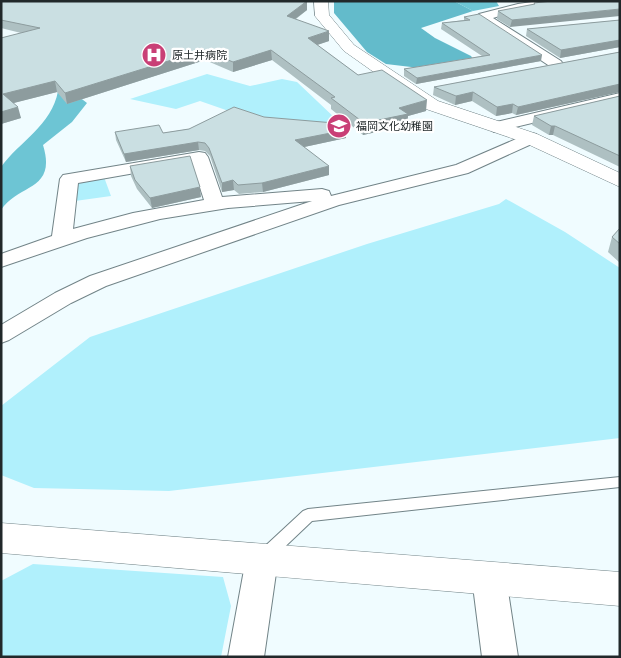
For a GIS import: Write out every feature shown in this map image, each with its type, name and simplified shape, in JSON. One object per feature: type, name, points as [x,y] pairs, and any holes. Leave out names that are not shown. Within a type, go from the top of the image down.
[{"type":"street","points":[[321,1],[322,16],[349,48],[432,105],[530,138],[620,181]]},
{"type":"street","points":[[556,64],[483,17],[514,4],[572,1]]},
{"type":"street","points":[[508,33],[526,31]]},
{"type":"street","points":[[537,68],[574,61]]},
{"type":"street","points":[[413,92],[432,88]]},
{"type":"street","points":[[494,127],[620,97]]},
{"type":"street","points":[[594,102],[620,115]]},
{"type":"street","points":[[1,335],[62,298],[98,281],[366,192],[462,169],[530,138]]},
{"type":"street","points":[[62,238],[69,179],[200,157],[215,204]]},
{"type":"street","points":[[1,261],[62,238],[150,215],[215,204],[366,192]]},
{"type":"street","points":[[1,538],[620,588]]},
{"type":"street","points":[[246,657],[262,558]]},
{"type":"street","points":[[490,578],[500,657]]},
{"type":"lane","points":[[262,558],[308,515],[620,482]]},
{"type":"shaded area","points":[[334,1],[454,1],[473,11],[421,28],[435,38],[471,56],[481,70],[428,69],[386,64],[367,52],[334,13]]},
{"type":"shaded area","points":[[454,1],[496,1],[499,6],[473,11]]},
{"type":"shaded area","points":[[207,74],[250,86],[282,79],[297,82],[337,120],[286,131],[200,101],[176,109],[130,99]]},
{"type":"shaded area","points":[[70,90],[87,103],[72,122],[43,145],[46,160],[45,171],[41,179],[9,201],[1,210],[1,167],[49,114],[55,103],[58,91]]},
{"type":"shaded area","points":[[104,177],[111,196],[75,201],[77,181]]},
{"type":"shaded area","points":[[506,199],[565,232],[620,268],[620,438],[169,491],[34,488],[1,475],[1,406],[90,337],[367,244],[499,204]]},
{"type":"shaded area","points":[[33,564],[223,577],[231,606],[221,657],[1,657],[1,581]]},
{"type":"building","name":"原土井病院","points":[[1,1],[307,1],[287,16],[329,31],[308,38],[358,75],[382,70],[427,100],[399,108],[408,114],[364,123],[331,98],[335,97],[271,50],[233,62],[204,50],[65,93],[55,81],[3,94],[18,107],[1,112],[1,38],[40,28],[1,20]]},
{"type":"building","points":[[552,1],[620,1],[620,9],[512,20],[498,11]]},
{"type":"building","points":[[479,14],[542,55],[417,78],[404,69],[490,55],[442,23],[470,20],[464,17]]},
{"type":"building","points":[[620,20],[620,40],[561,50],[527,29]]},
{"type":"building","points":[[620,52],[620,84],[518,107],[513,104],[497,107],[473,92],[456,96],[434,87]]},
{"type":"building","points":[[620,96],[620,156],[555,126],[551,126],[534,116]]},
{"type":"building","points":[[234,107],[264,117],[346,124],[346,130],[295,140],[329,166],[262,183],[238,185],[233,180],[222,183],[209,148],[205,143],[198,142],[124,154],[115,132],[159,125],[163,133],[189,129]]},
{"type":"building","points":[[190,156],[200,187],[150,198],[135,180],[130,166]]},
{"type":"building","points":[[620,228],[620,244],[612,237]]},
{"type":"place","name":"原土井病院","points":[[154,55]]},
{"type":"place","name":"福岡文化幼稚園","points":[[339,126]]}]
